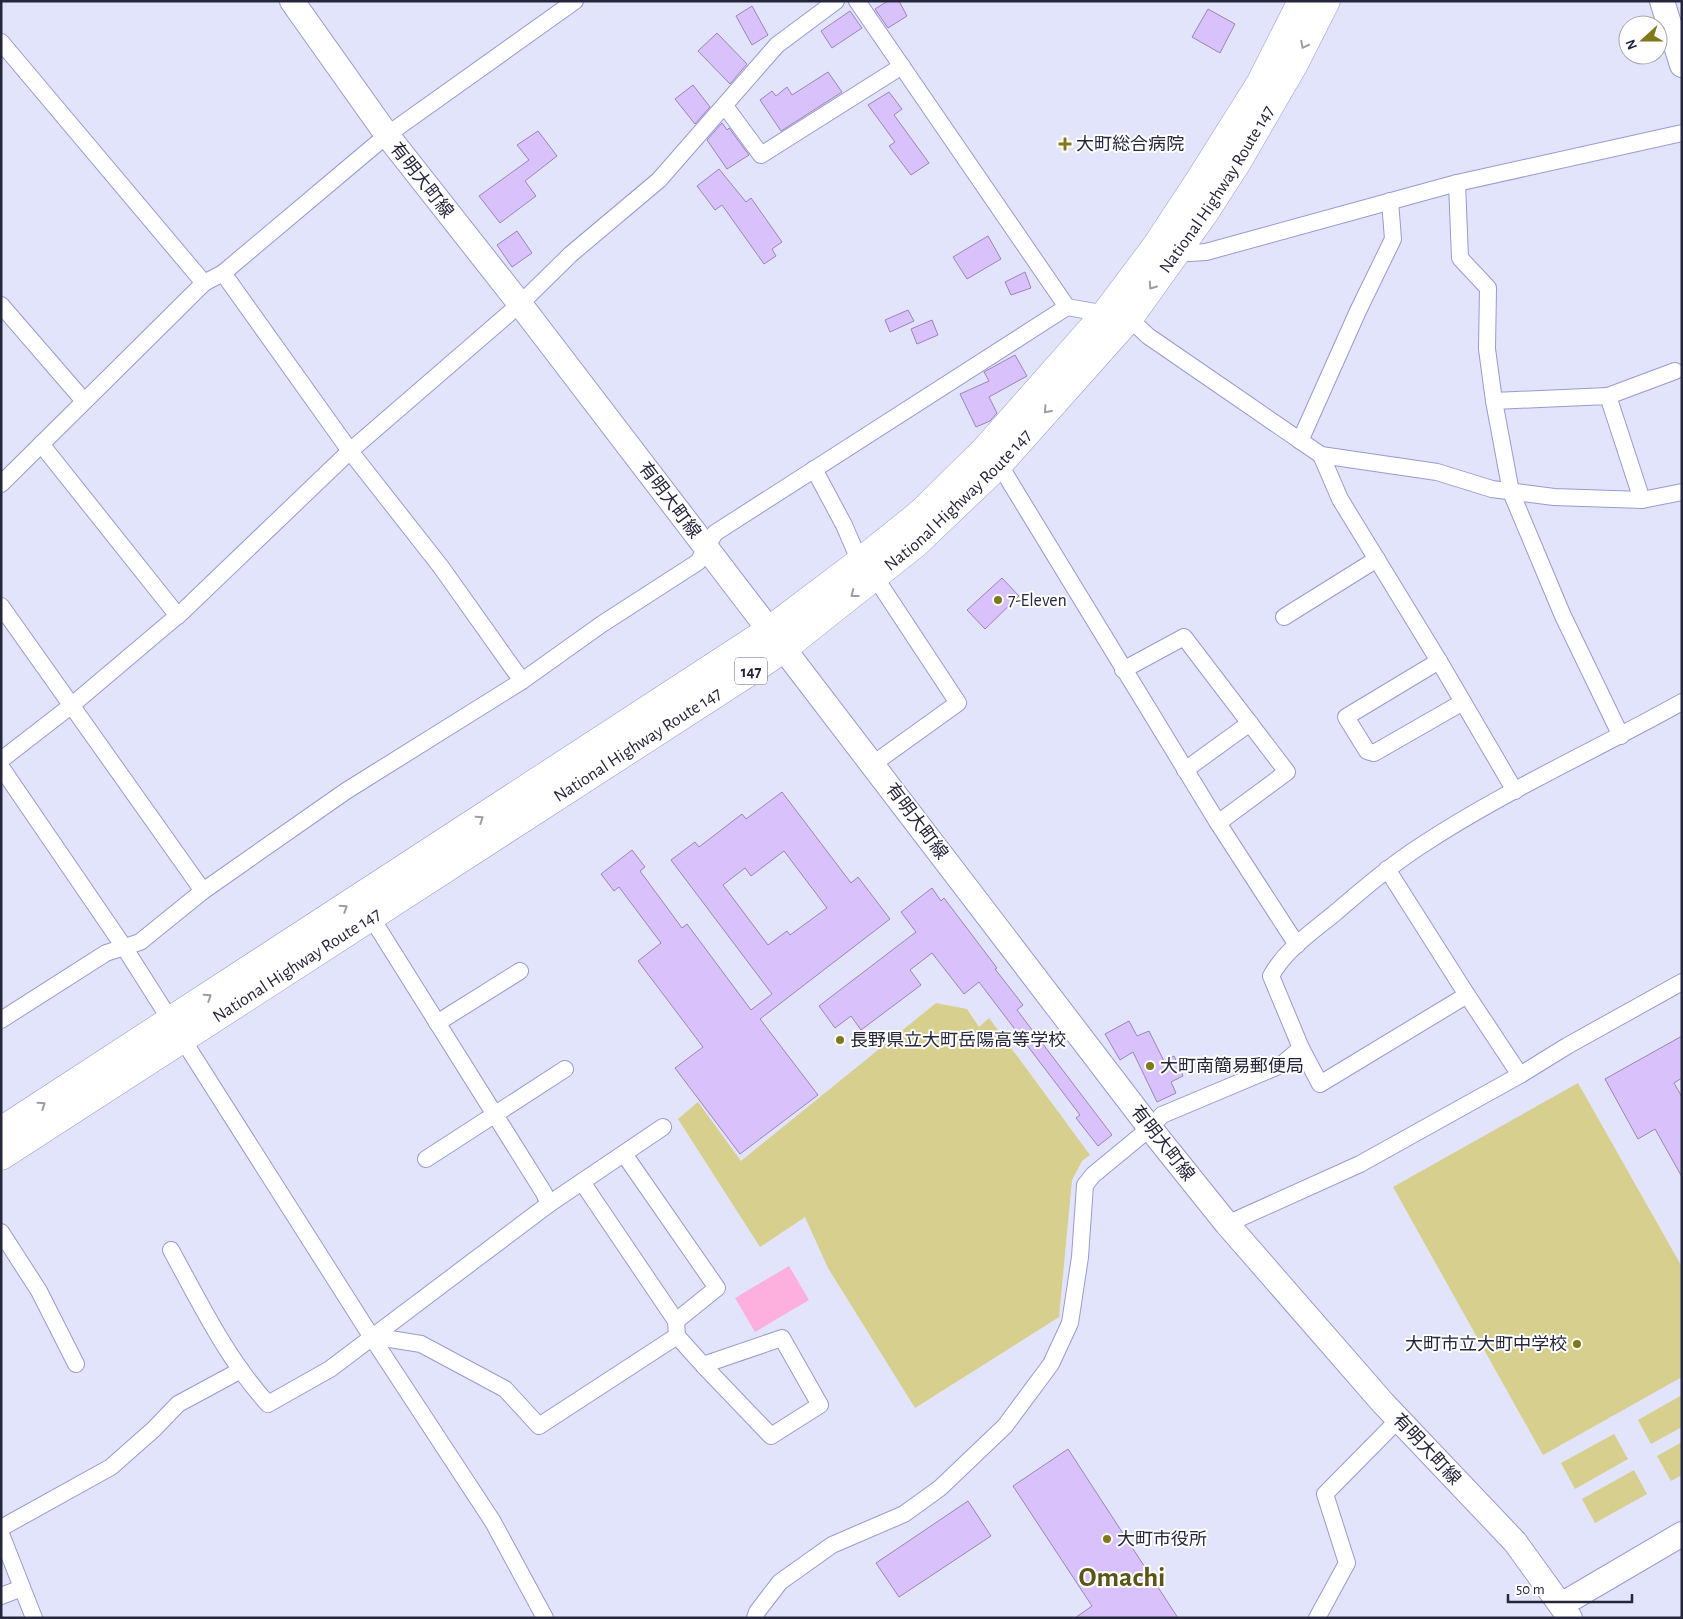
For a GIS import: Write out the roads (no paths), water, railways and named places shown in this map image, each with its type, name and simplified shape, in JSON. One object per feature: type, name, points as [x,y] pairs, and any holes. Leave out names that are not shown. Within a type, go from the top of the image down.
[{"type":"highway","name":"National Highway Route 147","points":[[1,1131],[371,917],[777,639],[868,570],[915,544],[999,464],[1118,316],[1165,250],[1260,84],[1302,1]]},
{"type":"highway","name":"National Highway Route 147","points":[[1165,250],[1205,212],[1236,164],[1294,64],[1326,1]]},
{"type":"highway","name":"National Highway Route 147","points":[[868,570],[921,513],[1118,316]]},
{"type":"highway","name":"National Highway Route 147","points":[[1,1156],[177,1030],[777,639]]},
{"type":"main road","name":"有明大町線","points":[[292,1],[386,135],[520,304],[874,764],[1150,1128],[1226,1224],[1383,1404],[1515,1542],[1565,1611]]},
{"type":"main road","points":[[1662,1],[1682,65]]},
{"type":"main road","points":[[1565,1611],[1682,1534]]},
{"type":"street","points":[[1,484],[204,284],[223,272],[386,135],[574,1]]},
{"type":"street","points":[[1,760],[72,705],[178,616],[350,451],[520,304],[570,254],[659,180],[777,45],[836,1]]},
{"type":"street","points":[[857,1],[1067,307]]},
{"type":"street","points":[[1,42],[204,284]]},
{"type":"street","points":[[725,106],[761,156],[902,66]]},
{"type":"street","points":[[1165,250],[1206,252],[1457,183],[1682,133]]},
{"type":"street","points":[[1457,183],[1460,258],[1488,288],[1487,349],[1494,401],[1512,492],[1563,616],[1621,736]]},
{"type":"street","points":[[1300,441],[1358,311],[1393,239],[1390,201]]},
{"type":"street","points":[[223,272],[350,451],[441,567],[522,681]]},
{"type":"street","points":[[1,305],[84,402]]},
{"type":"street","points":[[1,1020],[106,953],[140,942],[202,891],[346,792],[522,681],[602,624],[698,562],[715,533],[1067,307],[1118,316],[1321,455],[1436,472],[1492,489],[1554,498],[1642,500],[1682,492]]},
{"type":"street","points":[[1494,401],[1608,396],[1675,371]]},
{"type":"street","points":[[1608,396],[1642,500]]},
{"type":"street","points":[[41,444],[178,616]]},
{"type":"street","points":[[1321,455],[1340,499],[1439,661],[1515,791]]},
{"type":"street","points":[[999,464],[1185,770],[1297,944]]},
{"type":"street","points":[[814,470],[868,570],[958,704],[874,764]]},
{"type":"street","points":[[1284,617],[1377,559]]},
{"type":"street","points":[[1,606],[202,891]]},
{"type":"street","points":[[1123,670],[1184,637],[1287,772],[1218,823]]},
{"type":"street","points":[[1439,661],[1346,717],[1367,751],[1374,753],[1463,702]]},
{"type":"street","points":[[1467,996],[1320,1084],[1301,1048],[1271,976],[1279,962],[1297,944],[1387,869],[1422,844],[1515,791],[1682,702]]},
{"type":"street","points":[[1185,770],[1250,723]]},
{"type":"street","points":[[1,767],[124,947],[371,1336],[494,1522],[545,1618]]},
{"type":"street","points":[[1387,869],[1467,996],[1520,1075]]},
{"type":"street","points":[[371,917],[544,1193],[549,1204]]},
{"type":"street","points":[[437,1023],[520,971]]},
{"type":"street","points":[[1226,1224],[1360,1164],[1682,982]]},
{"type":"street","points":[[758,1616],[780,1582],[832,1545],[904,1514],[940,1488],[1005,1426],[1051,1364],[1070,1323],[1080,1258],[1085,1185],[1092,1175],[1150,1128],[1162,1115],[1281,1065],[1301,1048]]},
{"type":"street","points":[[426,1159],[565,1069]]},
{"type":"street","points":[[171,1250],[214,1330],[255,1390],[268,1404],[330,1369],[371,1336],[502,1241],[549,1204],[663,1127]]},
{"type":"street","points":[[371,1336],[421,1344],[505,1389],[539,1426],[676,1329],[717,1288],[624,1154]]},
{"type":"street","points":[[582,1182],[676,1329],[703,1365],[772,1436],[820,1405],[782,1338],[703,1365]]},
{"type":"street","points":[[1,1232],[39,1290],[76,1364]]},
{"type":"street","points":[[1,1528],[111,1467],[178,1404],[242,1370]]},
{"type":"street","points":[[1317,1618],[1347,1563],[1325,1494],[1399,1419]]},
{"type":"street","points":[[1,1534],[34,1618]]},
{"type":"street","points":[[1,1596],[22,1588]]},
{"type":"place","name":"大町総合病院","points":[[1065,144]]},
{"type":"place","name":"7-Eleven","points":[[998,600]]},
{"type":"place","name":"長野県立大町岳陽高等学校","points":[[840,1040]]},
{"type":"place","name":"大町南簡易郵便局","points":[[1150,1066]]},
{"type":"place","name":"大町市立大町中学校","points":[[1577,1344]]},
{"type":"place","name":"大町市役所","points":[[1107,1539]]},
{"type":"district","name":"Omachi","points":[[1122,1576]]}]
